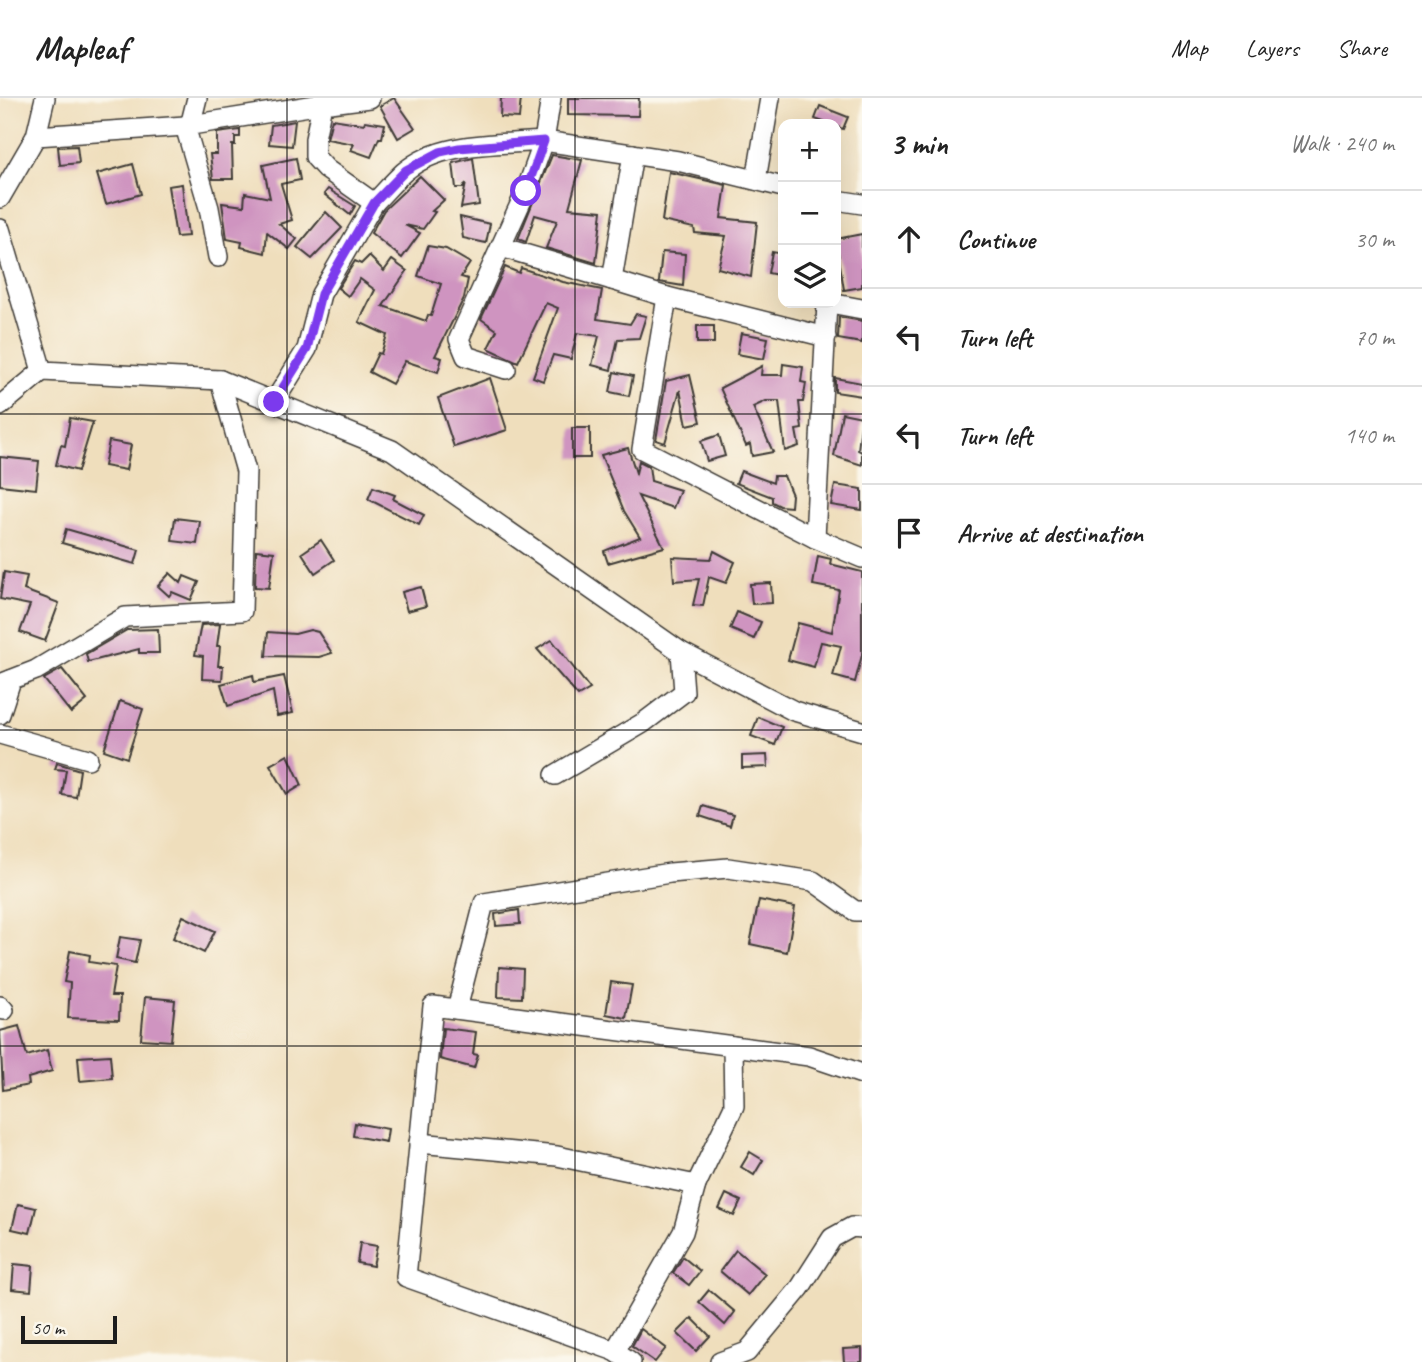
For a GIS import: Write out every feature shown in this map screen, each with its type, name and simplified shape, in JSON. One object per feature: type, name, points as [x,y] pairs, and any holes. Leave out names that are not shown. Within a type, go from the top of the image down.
[{"type":"street","points":[[0,198],[36,136],[45,98]]},
{"type":"street","points":[[185,126],[191,122],[197,98]]},
{"type":"street","points":[[36,136],[185,126],[257,106],[370,98]]},
{"type":"street","points":[[506,369],[466,356],[459,339],[501,247],[544,141],[551,98]]},
{"type":"street","points":[[756,180],[770,98]]},
{"type":"street","points":[[323,101],[315,139],[315,157],[326,169],[374,203]]},
{"type":"street","points":[[185,126],[209,208],[218,257]]},
{"type":"street","points":[[274,402],[307,349],[321,294],[374,203],[406,170],[440,152],[544,141],[633,154],[778,186]]},
{"type":"street","points":[[612,280],[633,154]]},
{"type":"street","points":[[841,201],[862,204]]},
{"type":"street","points":[[0,229],[42,371]]},
{"type":"street","points":[[501,247],[667,297],[826,337]]},
{"type":"street","points":[[667,297],[642,449],[815,538],[862,558]]},
{"type":"street","points":[[841,305],[862,309]]},
{"type":"street","points":[[815,538],[828,308]]},
{"type":"street","points":[[0,407],[42,371],[220,380],[392,450],[681,652],[794,710],[862,731]]},
{"type":"street","points":[[0,714],[6,682],[36,670],[125,617],[242,611],[246,471],[220,380]]},
{"type":"street","points":[[555,775],[643,723],[684,692],[681,652]]},
{"type":"street","points":[[0,734],[88,760]]},
{"type":"street","points":[[457,1009],[484,903],[670,873],[728,868],[813,881],[855,911],[862,911]]},
{"type":"street","points":[[733,1046],[734,1106],[696,1185],[683,1232],[623,1356],[406,1277],[433,1006],[809,1056],[862,1074]]},
{"type":"street","points":[[419,1143],[556,1156],[696,1185]]},
{"type":"street","points":[[720,1362],[747,1352],[800,1288],[832,1238],[852,1227],[862,1228]]},
{"type":"building","points":[[394,98],[415,128],[398,138],[380,106]]},
{"type":"building","points":[[501,98],[521,98],[519,118],[500,117]]},
{"type":"building","points":[[568,98],[639,98],[638,116],[568,115]]},
{"type":"building","points":[[820,106],[848,117],[843,129],[841,119],[815,119]]},
{"type":"building","points":[[332,119],[385,124],[382,138],[379,138],[371,157],[351,150],[354,144],[327,139]]},
{"type":"building","points":[[295,121],[292,146],[269,144],[271,125]]},
{"type":"building","points":[[240,130],[240,137],[235,137],[235,145],[232,145],[233,179],[213,179],[210,154],[217,154],[217,133]]},
{"type":"building","points":[[77,146],[79,163],[60,165],[58,147]]},
{"type":"building","points":[[552,155],[582,160],[569,208],[602,211],[596,263],[546,248],[557,221],[535,215],[526,242],[518,239]]},
{"type":"building","points":[[296,158],[300,180],[281,184],[292,220],[279,224],[297,239],[289,249],[267,232],[265,253],[241,247],[242,242],[227,239],[222,203],[244,206],[245,193],[270,198],[263,165]]},
{"type":"building","points":[[473,158],[479,205],[461,208],[466,183],[463,188],[456,188],[453,163]]},
{"type":"building","points":[[133,164],[141,194],[106,204],[97,174]]},
{"type":"building","points":[[669,172],[726,185],[721,218],[757,222],[751,277],[718,268],[726,236],[695,233],[694,228],[662,221]]},
{"type":"building","points":[[420,176],[444,200],[432,211],[435,212],[423,229],[405,225],[420,233],[402,258],[371,233],[384,210]]},
{"type":"building","points":[[182,184],[188,236],[176,237],[168,186]]},
{"type":"building","points":[[328,189],[355,206],[350,215],[324,194]]},
{"type":"building","points":[[326,212],[342,228],[312,259],[297,247]]},
{"type":"building","points":[[460,217],[490,224],[486,243],[463,238]]},
{"type":"building","points":[[862,234],[862,287],[844,290],[841,238]]},
{"type":"building","points":[[428,246],[446,249],[470,263],[461,277],[468,279],[464,298],[435,356],[442,358],[438,372],[405,361],[392,384],[369,372],[378,353],[381,354],[387,335],[359,322],[375,290],[360,279],[348,296],[338,288],[355,261],[361,264],[369,256],[384,271],[392,260],[407,271],[383,306],[426,321],[428,315],[431,316],[441,284],[418,276]]},
{"type":"building","points":[[662,252],[685,254],[683,286],[659,282]]},
{"type":"building","points":[[772,252],[778,253],[778,275],[768,273]]},
{"type":"building","points":[[505,267],[519,273],[521,268],[563,282],[602,290],[597,319],[630,324],[636,314],[646,316],[639,338],[618,339],[611,370],[592,365],[599,336],[577,333],[571,359],[553,355],[543,381],[533,377],[558,308],[546,303],[518,362],[488,348],[497,330],[481,319]]},
{"type":"building","points":[[839,317],[862,321],[862,343],[838,339]]},
{"type":"building","points":[[697,326],[714,326],[714,343],[697,343]]},
{"type":"building","points":[[741,333],[768,338],[764,359],[737,354]]},
{"type":"building","points":[[783,364],[803,367],[801,382],[806,383],[803,402],[799,402],[802,429],[796,430],[799,446],[785,451],[779,401],[766,401],[753,407],[773,452],[752,456],[750,444],[746,446],[720,388],[762,366],[761,375],[782,375]]},
{"type":"building","points":[[614,372],[633,376],[629,396],[610,392]]},
{"type":"building","points":[[690,375],[701,422],[687,425],[680,390],[665,443],[656,440],[666,381]]},
{"type":"building","points":[[490,378],[507,430],[454,447],[438,398]]},
{"type":"building","points":[[835,378],[862,383],[862,396],[835,392]]},
{"type":"building","points":[[842,413],[862,417],[858,450],[862,452],[862,465],[834,456]]},
{"type":"building","points":[[70,418],[93,422],[78,471],[56,465],[61,445],[65,446]]},
{"type":"building","points":[[572,428],[590,428],[590,458],[572,458]]},
{"type":"building","points":[[719,435],[725,456],[707,461],[701,441]]},
{"type":"building","points":[[109,441],[131,445],[126,470],[104,466]]},
{"type":"building","points":[[628,448],[636,473],[639,461],[649,466],[651,481],[680,490],[673,508],[638,496],[664,547],[608,563],[604,551],[640,537],[624,511],[601,455]]},
{"type":"building","points":[[0,457],[39,461],[36,489],[0,485]]},
{"type":"building","points":[[741,471],[773,483],[774,476],[784,476],[792,495],[791,507],[780,506],[772,502],[772,497],[736,483]]},
{"type":"building","points":[[835,485],[862,489],[862,510],[831,505]]},
{"type":"building","points":[[373,487],[395,495],[393,499],[424,515],[419,525],[368,499]]},
{"type":"building","points":[[175,518],[200,521],[197,544],[172,541]]},
{"type":"building","points":[[66,529],[139,550],[135,564],[62,543]]},
{"type":"building","points":[[321,540],[334,560],[315,573],[302,553]]},
{"type":"building","points":[[256,550],[274,552],[269,588],[255,587]]},
{"type":"building","points":[[714,551],[735,562],[726,583],[709,577],[703,606],[693,605],[699,579],[674,581],[672,557],[711,559]]},
{"type":"building","points":[[818,556],[831,559],[830,564],[862,572],[862,655],[855,682],[833,676],[841,646],[821,642],[814,667],[788,660],[798,623],[832,632],[839,590],[813,585]]},
{"type":"building","points":[[4,572],[27,576],[24,590],[59,603],[45,641],[20,632],[30,605],[0,599]]},
{"type":"building","points":[[170,573],[181,583],[184,576],[199,582],[191,600],[172,592],[169,596],[158,586]]},
{"type":"building","points":[[771,583],[772,603],[752,604],[750,584]]},
{"type":"building","points":[[421,587],[426,606],[407,611],[402,592]]},
{"type":"building","points":[[737,612],[761,622],[754,639],[730,629]]},
{"type":"building","points":[[220,624],[217,646],[220,646],[218,666],[223,666],[222,680],[202,679],[203,656],[195,655],[201,625]]},
{"type":"building","points":[[158,629],[159,653],[139,653],[139,649],[88,662],[86,654],[127,630]]},
{"type":"building","points":[[310,630],[318,632],[332,653],[319,657],[266,656],[268,632],[295,634]]},
{"type":"building","points":[[552,640],[590,689],[578,696],[537,649]]},
{"type":"building","points":[[62,669],[87,700],[71,713],[44,679]]},
{"type":"building","points":[[253,675],[254,682],[284,676],[293,713],[277,716],[273,691],[228,706],[221,684]]},
{"type":"building","points":[[120,701],[143,709],[127,758],[104,750]]},
{"type":"building","points":[[758,717],[782,727],[775,745],[751,736]]},
{"type":"building","points":[[288,755],[302,785],[287,794],[270,765]]},
{"type":"building","points":[[767,755],[768,767],[742,768],[742,756]]},
{"type":"building","points":[[57,763],[80,770],[76,797],[62,795],[66,770],[55,769]]},
{"type":"building","points":[[703,806],[733,815],[730,826],[700,816]]},
{"type":"building","points":[[759,900],[795,907],[787,952],[750,944]]},
{"type":"building","points":[[519,910],[520,924],[496,926],[495,914]]},
{"type":"building","points":[[183,916],[215,931],[204,953],[173,938]]},
{"type":"building","points":[[120,937],[140,940],[135,963],[116,959]]},
{"type":"building","points":[[70,951],[90,955],[89,962],[116,966],[111,996],[120,996],[119,1020],[68,1018],[70,983],[64,982]]},
{"type":"building","points":[[499,967],[523,969],[522,998],[498,997]]},
{"type":"building","points":[[611,982],[632,985],[626,1018],[606,1014]]},
{"type":"building","points":[[145,997],[175,1000],[171,1041],[141,1039]]},
{"type":"building","points":[[19,1026],[27,1056],[47,1050],[52,1071],[28,1078],[29,1085],[3,1090],[0,1031]]},
{"type":"building","points":[[443,1028],[476,1032],[473,1054],[478,1055],[474,1068],[440,1059]]},
{"type":"building","points":[[110,1055],[112,1078],[80,1081],[78,1057]]},
{"type":"building","points":[[355,1123],[388,1129],[386,1142],[353,1136]]},
{"type":"building","points":[[750,1152],[763,1160],[754,1175],[741,1167]]},
{"type":"building","points":[[726,1194],[741,1201],[734,1216],[719,1209]]},
{"type":"building","points":[[18,1204],[36,1208],[30,1233],[12,1229]]},
{"type":"building","points":[[360,1243],[377,1246],[373,1266],[357,1263]]},
{"type":"building","points":[[736,1250],[765,1274],[748,1295],[720,1271]]},
{"type":"building","points":[[683,1257],[700,1271],[689,1285],[673,1273]]},
{"type":"building","points":[[14,1264],[33,1266],[31,1291],[12,1289]]},
{"type":"building","points":[[709,1290],[735,1312],[725,1325],[699,1302]]},
{"type":"building","points":[[692,1318],[710,1336],[696,1351],[677,1333]]},
{"type":"building","points":[[641,1329],[666,1348],[655,1362],[632,1346]]},
{"type":"building","points":[[862,1348],[862,1362],[844,1362],[843,1349]]},
{"type":"route","points":[[274,402],[307,349],[321,294],[374,203],[406,170],[440,152],[459,148],[544,141],[526,191]]}]
